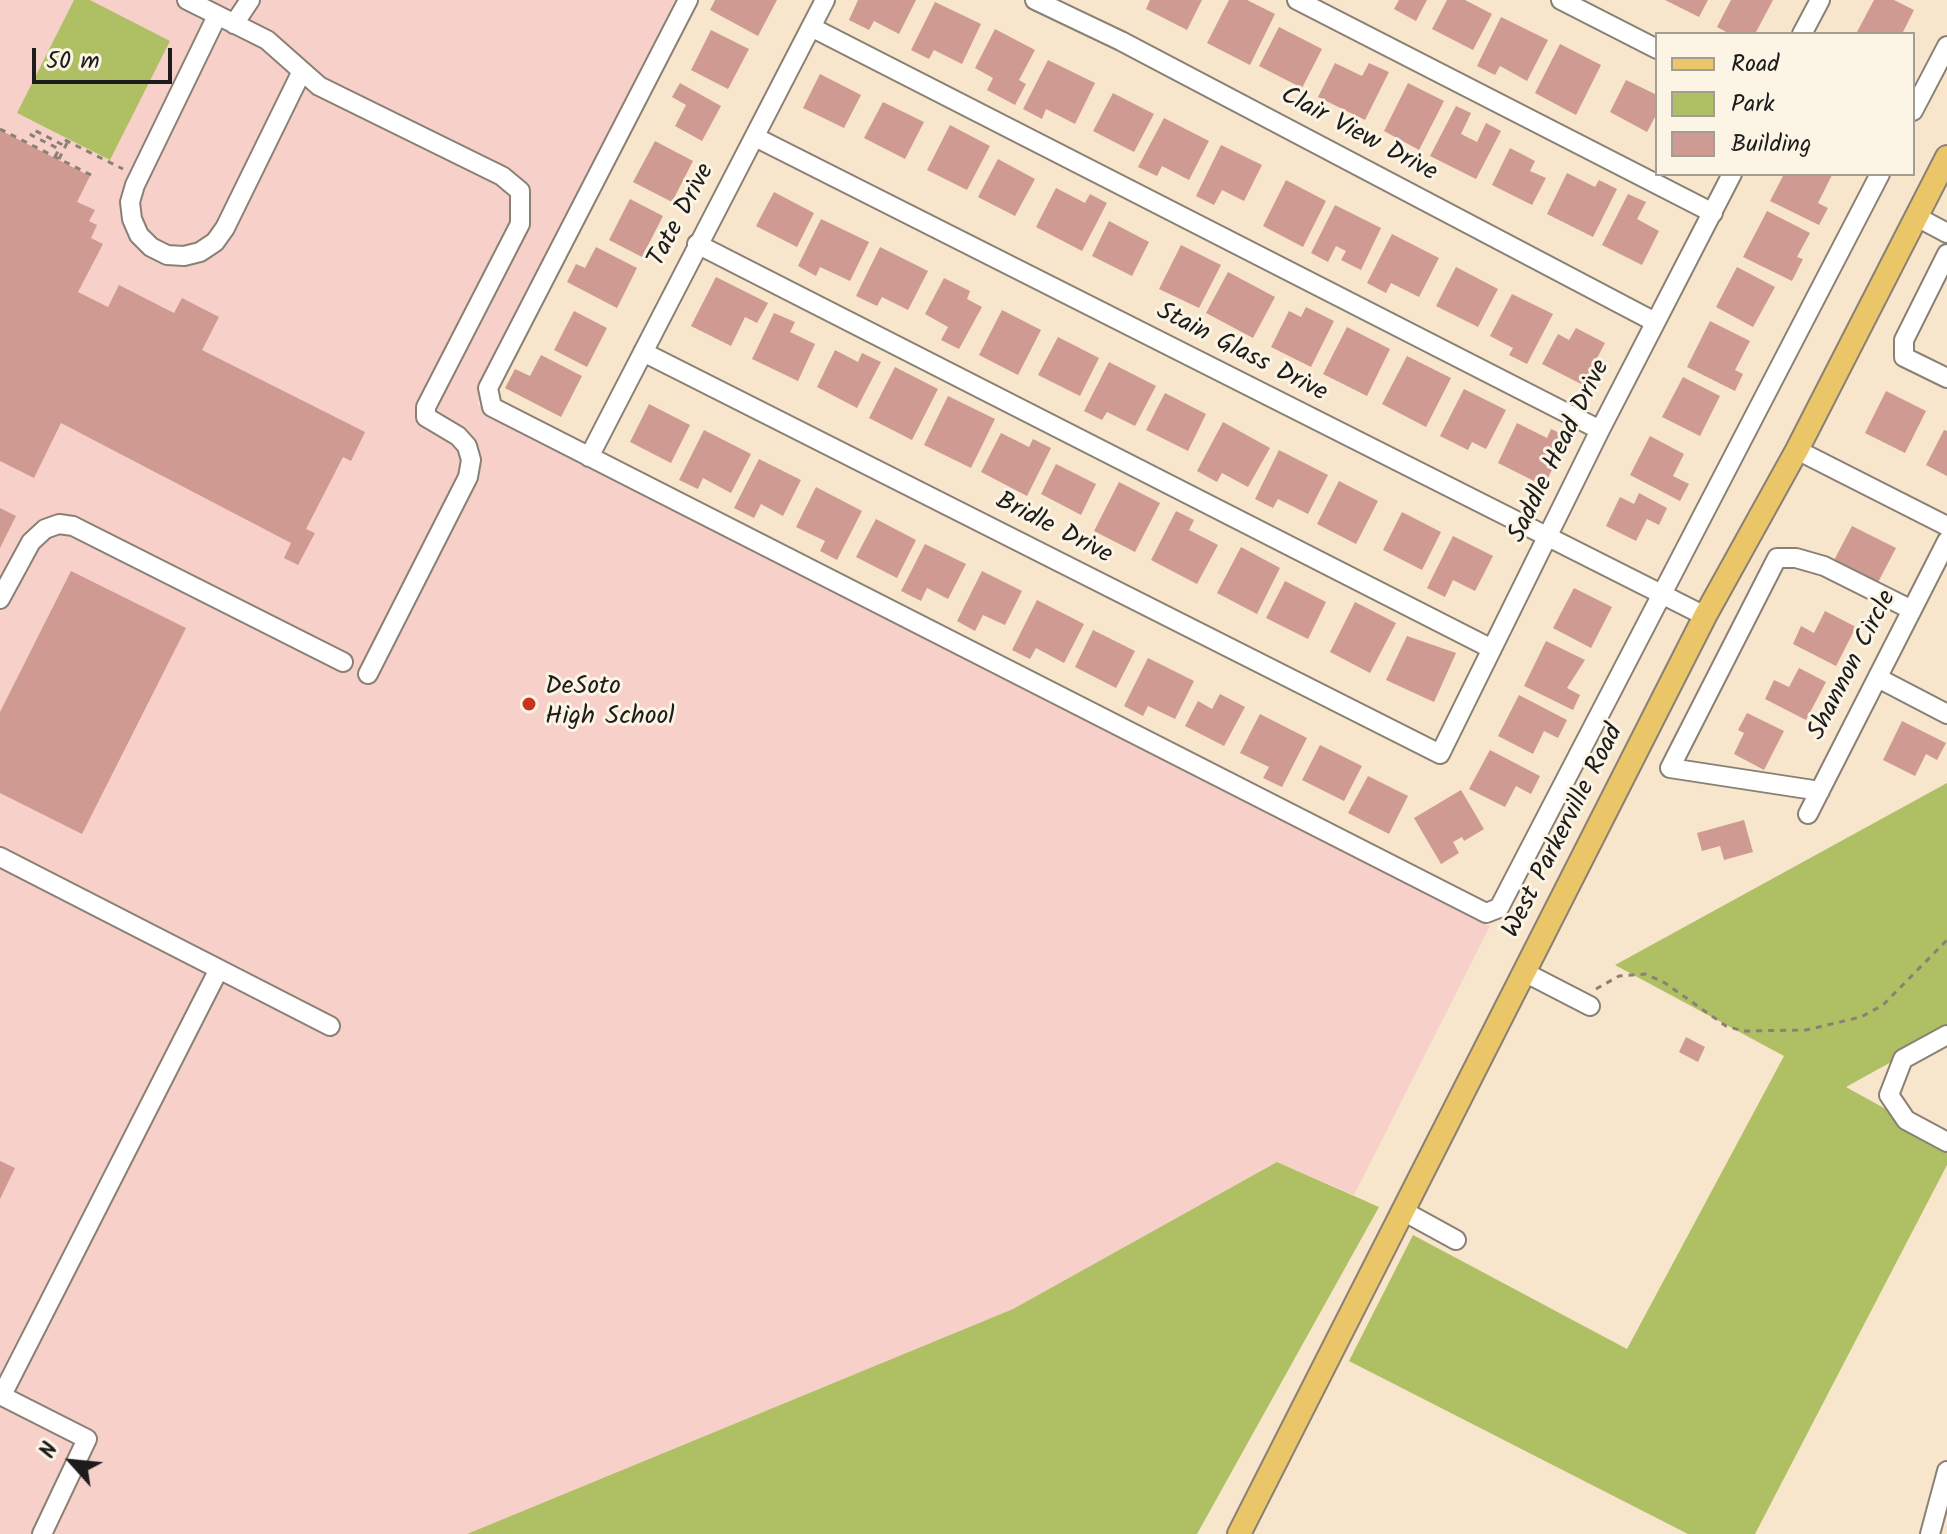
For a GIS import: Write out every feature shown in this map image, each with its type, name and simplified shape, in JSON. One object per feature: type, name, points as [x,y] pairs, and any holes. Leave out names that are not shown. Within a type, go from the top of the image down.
[{"type":"main road","name":"West Parkerville Road","points":[[1239,1534],[1705,616],[1797,450],[1947,157]]},
{"type":"street","points":[[187,0],[267,40],[302,71],[342,99],[502,176],[515,184],[522,204],[520,224],[426,407],[426,417],[458,436],[467,446],[471,460],[468,477],[368,674]]},
{"type":"street","points":[[250,0],[226,20],[135,185],[130,202],[132,219],[139,235],[151,247],[167,255],[184,256],[215,242],[302,71]]},
{"type":"street","points":[[688,0],[488,388],[492,407],[1486,913],[1499,908],[1879,176]]},
{"type":"street","name":"Tate Drive","points":[[589,457],[825,0]]},
{"type":"street","name":"Clair View Drive","points":[[1035,0],[1121,41],[1655,322]]},
{"type":"street","points":[[1297,0],[1713,213]]},
{"type":"street","points":[[1561,0],[1655,48]]},
{"type":"street","points":[[1803,32],[1820,0]]},
{"type":"street","points":[[811,27],[1600,430]]},
{"type":"street","points":[[1915,107],[1947,46]]},
{"type":"street","name":"Stain Glass Drive","points":[[755,137],[1705,616]]},
{"type":"street","name":"Saddle Head Drive","points":[[1440,754],[1600,430],[1731,176]]},
{"type":"street","points":[[1917,217],[1947,233]]},
{"type":"street","points":[[697,244],[1492,649]]},
{"type":"street","points":[[1947,254],[1904,340],[1904,357],[1947,378]]},
{"type":"street","name":"Bridle Drive","points":[[643,352],[1440,754]]},
{"type":"street","points":[[1797,450],[1947,526]]},
{"type":"street","points":[[0,599],[31,542],[45,529],[59,524],[73,526],[343,662]]},
{"type":"street","name":"Shannon Circle","points":[[1808,814],[1947,541]]},
{"type":"street","points":[[1820,791],[1670,768],[1777,558],[1796,558],[1824,566],[1912,610]]},
{"type":"street","points":[[1878,678],[1947,714]]},
{"type":"street","points":[[0,857],[330,1026]]},
{"type":"street","points":[[42,1534],[87,1439],[1,1395],[219,969]]},
{"type":"street","points":[[1526,973],[1585,1003]]},
{"type":"street","points":[[1947,1035],[1903,1059],[1889,1095],[1906,1120],[1947,1142]]},
{"type":"street","points":[[1405,1212],[1456,1240]]},
{"type":"street","points":[[1930,1534],[1947,1471]]},
{"type":"path","points":[[0,129],[93,176]]},
{"type":"path","points":[[57,158],[59,149],[31,135],[34,130],[61,144],[63,139],[68,141],[128,172]]},
{"type":"path","points":[[57,158],[68,141]]},
{"type":"path","points":[[1585,1003],[1619,976],[1646,974],[1665,983],[1726,1026],[1743,1031],[1806,1030],[1861,1017],[1883,1005],[1947,940]]},
{"type":"shaded area","name":"DeSoto High School","points":[[0,0],[676,0],[477,404],[1490,926],[1354,1195],[1277,1162],[1013,1309],[467,1534],[0,1534]]},
{"type":"green space","points":[[74,0],[90,0],[170,41],[110,160],[17,113]]},
{"type":"green space","points":[[1947,783],[1947,1031],[1846,1087],[1947,1143],[1947,1165],[1755,1534],[1688,1534],[1349,1361],[1413,1235],[1627,1349],[1784,1056],[1615,965]]},
{"type":"green space","points":[[1277,1162],[1379,1207],[1197,1534],[467,1534],[1013,1309]]},
{"type":"building","points":[[715,0],[777,0],[758,36],[710,10]]},
{"type":"building","points":[[858,0],[916,0],[899,34],[874,21],[869,30],[849,20]]},
{"type":"building","points":[[1150,0],[1202,0],[1187,30],[1146,9]]},
{"type":"building","points":[[1229,0],[1247,0],[1275,14],[1250,65],[1207,43]]},
{"type":"building","points":[[1399,0],[1427,0],[1416,21],[1394,9]]},
{"type":"building","points":[[1447,0],[1465,0],[1492,14],[1473,50],[1432,29]]},
{"type":"building","points":[[1665,0],[1708,0],[1699,17]]},
{"type":"building","points":[[1731,0],[1773,0],[1756,32],[1726,32],[1717,27]]},
{"type":"building","points":[[1874,0],[1894,0],[1914,10],[1903,32],[1857,32]]},
{"type":"building","points":[[935,2],[981,24],[962,64],[934,50],[929,59],[911,50]]},
{"type":"building","points":[[1501,17],[1548,40],[1527,81],[1500,66],[1495,75],[1477,66]]},
{"type":"building","points":[[1279,27],[1322,49],[1302,88],[1259,66]]},
{"type":"building","points":[[995,29],[1035,50],[1019,80],[1026,84],[1015,105],[987,90],[993,78],[975,68]]},
{"type":"building","points":[[711,30],[749,49],[728,89],[691,70]]},
{"type":"building","points":[[1560,44],[1601,65],[1576,115],[1535,93]]},
{"type":"building","points":[[1048,60],[1095,83],[1075,124],[1046,109],[1042,119],[1023,109]]},
{"type":"building","points":[[1335,63],[1362,76],[1369,63],[1389,72],[1365,120],[1318,97]]},
{"type":"building","points":[[820,74],[861,95],[844,128],[803,108]]},
{"type":"building","points":[[1626,80],[1655,94],[1655,117],[1647,132],[1610,112]]},
{"type":"building","points":[[680,83],[721,106],[702,141],[675,126],[686,105],[672,97]]},
{"type":"building","points":[[1408,83],[1444,101],[1419,150],[1384,131]]},
{"type":"building","points":[[1113,93],[1154,114],[1134,152],[1093,131]]},
{"type":"building","points":[[883,102],[924,122],[905,159],[864,138]]},
{"type":"building","points":[[1456,106],[1471,113],[1461,134],[1477,142],[1486,123],[1501,131],[1476,179],[1430,156]]},
{"type":"building","points":[[1164,118],[1209,141],[1189,180],[1162,166],[1157,176],[1138,167]]},
{"type":"building","points":[[950,125],[990,146],[967,190],[927,170]]},
{"type":"building","points":[[0,130],[90,176],[77,202],[95,210],[89,221],[97,225],[91,238],[103,244],[78,292],[108,307],[119,285],[174,313],[182,298],[219,317],[202,350],[365,432],[351,461],[343,457],[306,529],[315,533],[298,565],[284,558],[291,543],[61,423],[34,478],[0,461]]},
{"type":"building","points":[[655,141],[693,161],[672,202],[633,182]]},
{"type":"building","points":[[1221,145],[1262,165],[1244,201],[1222,190],[1214,205],[1196,196]]},
{"type":"building","points":[[1510,148],[1535,161],[1530,171],[1546,178],[1532,205],[1492,185]]},
{"type":"building","points":[[998,159],[1035,179],[1015,216],[978,197]]},
{"type":"building","points":[[1567,173],[1595,187],[1599,180],[1617,189],[1593,237],[1547,214]]},
{"type":"building","points":[[1783,176],[1832,176],[1818,203],[1828,208],[1819,225],[1770,201]]},
{"type":"building","points":[[1286,180],[1326,201],[1303,247],[1263,226]]},
{"type":"building","points":[[1056,188],[1085,203],[1090,194],[1107,203],[1082,251],[1036,227]]},
{"type":"building","points":[[774,192],[814,213],[797,247],[756,226]]},
{"type":"building","points":[[1628,194],[1646,202],[1637,219],[1659,231],[1642,265],[1602,245]]},
{"type":"building","points":[[630,199],[663,216],[642,257],[609,240]]},
{"type":"building","points":[[1335,205],[1381,228],[1361,270],[1341,260],[1346,251],[1336,246],[1328,262],[1311,253]]},
{"type":"building","points":[[1767,211],[1810,233],[1797,257],[1803,259],[1792,281],[1743,257]]},
{"type":"building","points":[[821,219],[869,242],[850,281],[820,267],[816,276],[798,266]]},
{"type":"building","points":[[1109,221],[1149,242],[1132,276],[1092,256]]},
{"type":"building","points":[[1392,234],[1439,258],[1419,297],[1391,283],[1386,293],[1367,283]]},
{"type":"building","points":[[1181,245],[1221,265],[1199,308],[1159,289]]},
{"type":"building","points":[[596,247],[637,268],[617,308],[567,282],[576,264],[585,268]]},
{"type":"building","points":[[880,247],[928,271],[908,310],[882,297],[877,306],[856,296]]},
{"type":"building","points":[[1456,267],[1498,289],[1478,327],[1436,306]]},
{"type":"building","points":[[1737,267],[1775,287],[1753,327],[1716,307]]},
{"type":"building","points":[[1228,272],[1275,297],[1253,338],[1206,313]]},
{"type":"building","points":[[716,277],[768,303],[757,323],[745,317],[731,346],[691,326]]},
{"type":"building","points":[[944,278],[970,291],[967,299],[982,307],[959,349],[941,340],[948,327],[925,314]]},
{"type":"building","points":[[1512,294],[1553,314],[1527,364],[1509,355],[1513,348],[1490,336]]},
{"type":"building","points":[[1306,307],[1334,321],[1311,367],[1271,347],[1289,311],[1301,317]]},
{"type":"building","points":[[1002,310],[1041,330],[1018,375],[979,355]]},
{"type":"building","points":[[574,311],[607,328],[587,367],[554,350]]},
{"type":"building","points":[[774,313],[795,322],[790,332],[815,344],[798,381],[752,359]]},
{"type":"building","points":[[1710,321],[1750,341],[1735,370],[1743,374],[1735,391],[1687,367]]},
{"type":"building","points":[[1347,327],[1390,349],[1367,396],[1323,374]]},
{"type":"building","points":[[1576,328],[1605,343],[1583,385],[1542,364],[1558,334],[1569,340]]},
{"type":"building","points":[[1058,337],[1099,358],[1080,396],[1038,375]]},
{"type":"building","points":[[835,350],[858,362],[862,353],[881,362],[857,408],[817,387]]},
{"type":"building","points":[[541,355],[582,376],[561,417],[505,388],[515,369],[530,376]]},
{"type":"building","points":[[1407,356],[1451,378],[1426,427],[1382,404]]},
{"type":"building","points":[[1109,362],[1156,386],[1135,426],[1107,412],[1102,420],[1084,411]]},
{"type":"building","points":[[895,367],[938,389],[912,440],[869,418]]},
{"type":"building","points":[[1683,377],[1720,396],[1700,436],[1662,417]]},
{"type":"building","points":[[1464,389],[1506,410],[1486,449],[1472,442],[1468,450],[1440,436]]},
{"type":"building","points":[[1886,391],[1926,411],[1905,453],[1865,433]]},
{"type":"building","points":[[1165,393],[1206,414],[1188,451],[1146,430]]},
{"type":"building","points":[[948,396],[995,419],[971,468],[924,445]]},
{"type":"building","points":[[649,404],[690,425],[671,463],[630,442]]},
{"type":"building","points":[[1223,422],[1270,448],[1248,487],[1222,473],[1217,482],[1197,471]]},
{"type":"building","points":[[1517,423],[1547,438],[1551,429],[1568,437],[1544,486],[1498,463]]},
{"type":"building","points":[[704,430],[751,454],[731,493],[703,478],[698,489],[679,480]]},
{"type":"building","points":[[1944,430],[1947,431],[1947,476],[1926,465]]},
{"type":"building","points":[[1001,433],[1029,447],[1033,439],[1051,448],[1027,496],[981,472]]},
{"type":"building","points":[[1650,436],[1684,454],[1673,476],[1689,484],[1680,501],[1630,475]]},
{"type":"building","points":[[1279,450],[1328,475],[1308,514],[1278,499],[1273,508],[1255,499]]},
{"type":"building","points":[[759,459],[801,480],[783,516],[761,504],[754,518],[734,508]]},
{"type":"building","points":[[1056,464],[1096,484],[1081,515],[1041,494]]},
{"type":"building","points":[[1339,481],[1378,501],[1356,544],[1317,524]]},
{"type":"building","points":[[1119,482],[1160,503],[1135,552],[1094,531]]},
{"type":"building","points":[[816,487],[862,511],[837,560],[820,551],[825,541],[796,527]]},
{"type":"building","points":[[1639,493],[1667,508],[1659,525],[1647,519],[1636,541],[1606,526],[1620,497],[1634,504]]},
{"type":"building","points":[[0,508],[16,516],[0,548]]},
{"type":"building","points":[[1176,511],[1194,520],[1189,530],[1218,545],[1197,584],[1151,560]]},
{"type":"building","points":[[1402,512],[1441,532],[1422,570],[1383,550]]},
{"type":"building","points":[[876,519],[916,540],[897,578],[856,557]]},
{"type":"building","points":[[1852,526],[1896,548],[1876,586],[1832,564]]},
{"type":"building","points":[[1453,536],[1493,556],[1475,591],[1453,580],[1445,597],[1427,588]]},
{"type":"building","points":[[925,544],[966,564],[948,599],[927,588],[921,601],[901,591]]},
{"type":"building","points":[[1241,547],[1280,568],[1257,614],[1217,593]]},
{"type":"building","points":[[71,571],[186,628],[82,834],[0,793],[0,712]]},
{"type":"building","points":[[982,571],[1022,591],[1005,625],[983,615],[975,631],[957,621]]},
{"type":"building","points":[[1285,581],[1326,602],[1308,639],[1266,618]]},
{"type":"building","points":[[1574,588],[1612,607],[1591,648],[1553,628]]},
{"type":"building","points":[[1037,600],[1084,624],[1064,663],[1036,648],[1030,659],[1012,650]]},
{"type":"building","points":[[1355,602],[1396,623],[1370,673],[1330,652]]},
{"type":"building","points":[[1825,611],[1856,627],[1836,666],[1793,644],[1801,626],[1814,633]]},
{"type":"building","points":[[1093,630],[1135,651],[1116,688],[1075,667]]},
{"type":"building","points":[[1407,636],[1456,653],[1434,702],[1386,680]]},
{"type":"building","points":[[1546,641],[1585,660],[1567,688],[1580,695],[1573,710],[1524,686]]},
{"type":"building","points":[[1148,658],[1194,681],[1175,719],[1148,706],[1143,716],[1124,706]]},
{"type":"building","points":[[1799,668],[1826,682],[1806,720],[1765,699],[1774,680],[1789,687]]},
{"type":"building","points":[[1220,694],[1245,707],[1224,746],[1185,726],[1198,701],[1212,709]]},
{"type":"building","points":[[1519,695],[1567,720],[1558,738],[1544,731],[1533,754],[1498,736]]},
{"type":"building","points":[[1747,713],[1784,731],[1764,770],[1734,754],[1744,733],[1738,730]]},
{"type":"building","points":[[1260,714],[1307,738],[1282,787],[1263,778],[1269,767],[1240,753]]},
{"type":"building","points":[[1902,721],[1946,743],[1937,760],[1926,754],[1915,776],[1883,760]]},
{"type":"building","points":[[1320,745],[1362,766],[1344,801],[1302,780]]},
{"type":"building","points":[[1490,750],[1540,776],[1531,794],[1516,786],[1505,807],[1469,789]]},
{"type":"building","points":[[1368,776],[1408,796],[1389,834],[1348,813]]},
{"type":"building","points":[[1461,790],[1484,829],[1464,841],[1462,837],[1453,842],[1459,853],[1441,864],[1414,818]]},
{"type":"building","points":[[1744,820],[1753,852],[1724,860],[1720,846],[1702,851],[1697,833]]},
{"type":"building","points":[[1686,1037],[1705,1047],[1698,1062],[1679,1052]]},
{"type":"building","points":[[0,1161],[15,1168],[0,1199]]},
{"type":"place","name":"DeSoto High School","points":[[529,704]]}]
